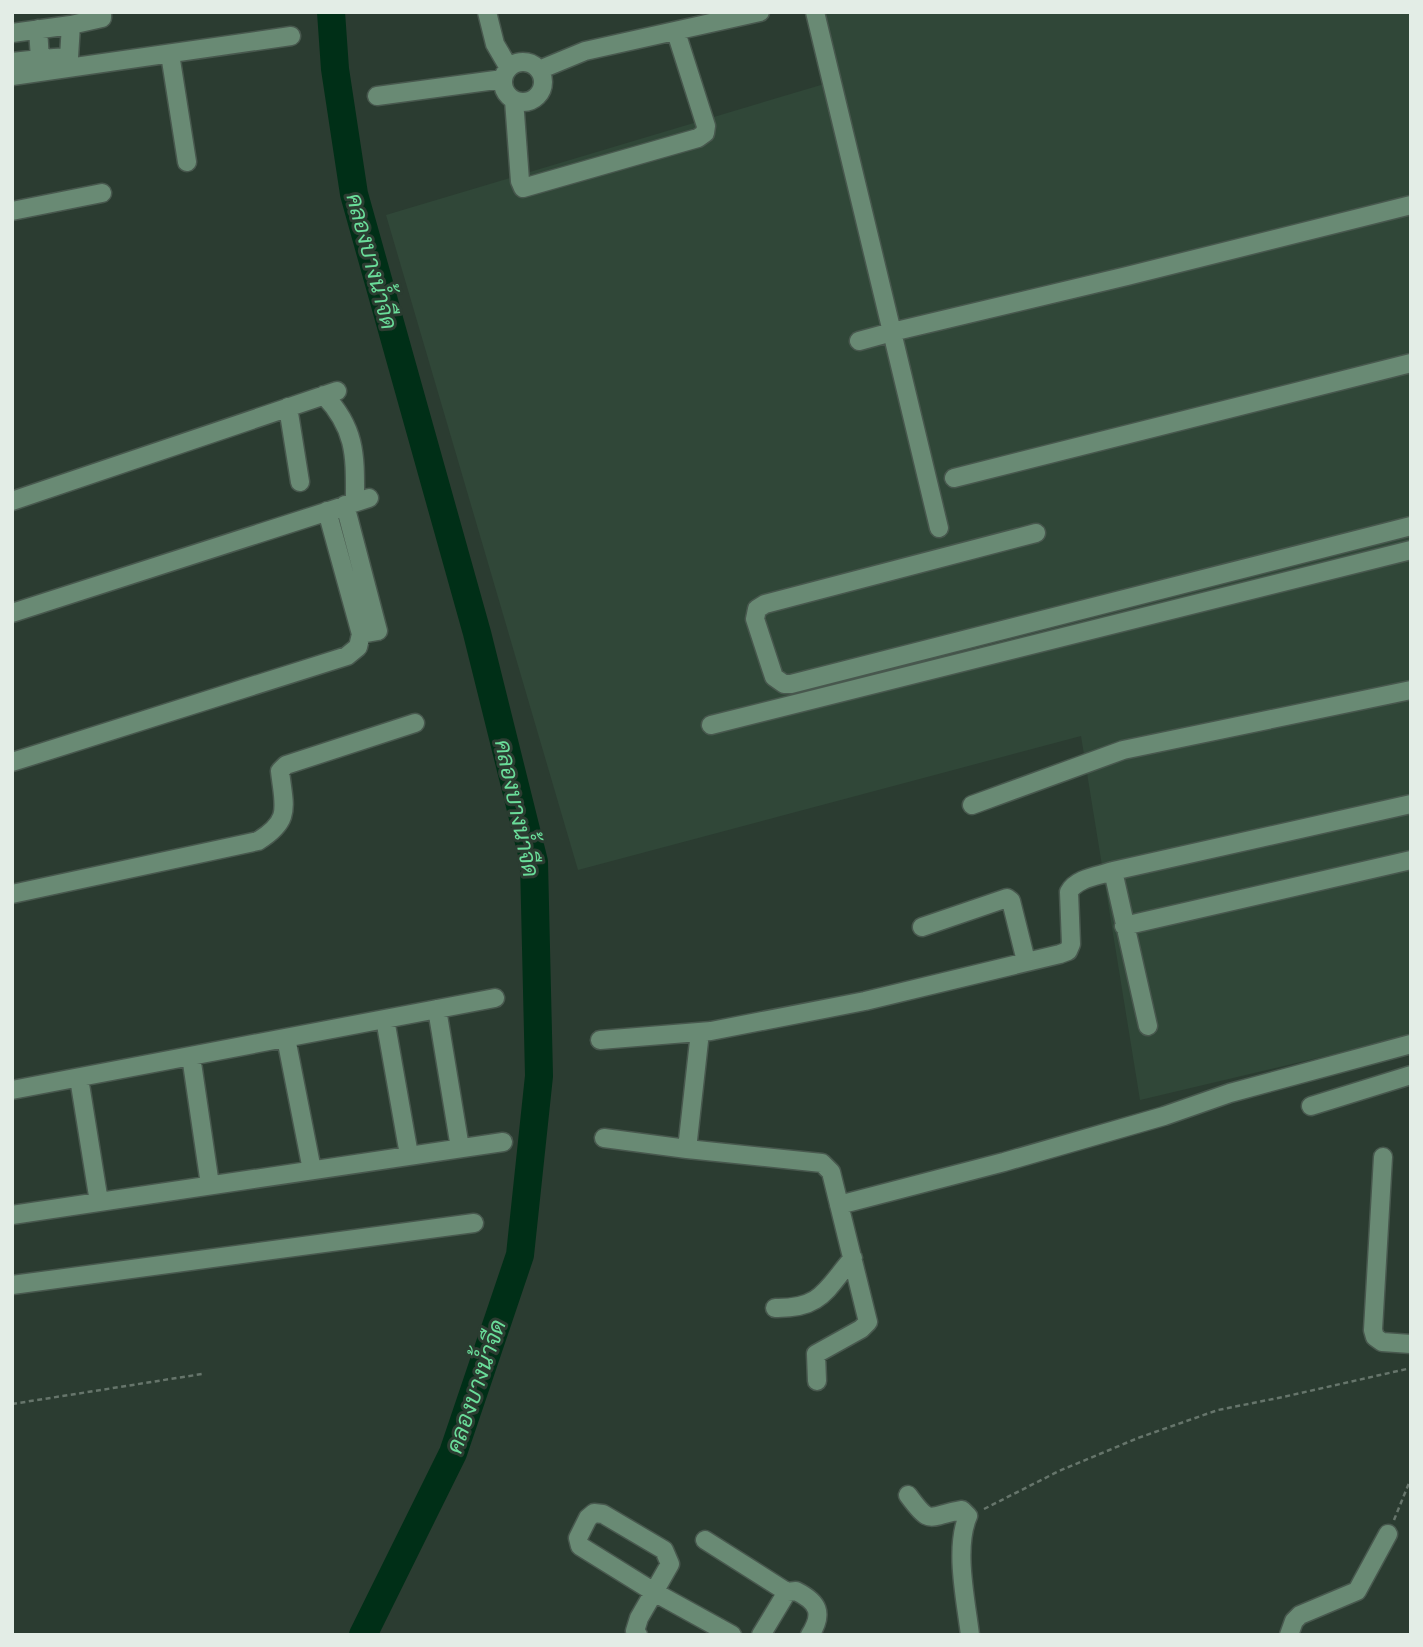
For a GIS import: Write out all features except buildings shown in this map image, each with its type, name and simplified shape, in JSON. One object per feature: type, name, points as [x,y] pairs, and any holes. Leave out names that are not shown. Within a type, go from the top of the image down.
[{"type":"street","points":[[12,33],[102,18],[102,12]]},
{"type":"street","points":[[377,96],[506,73],[515,64],[528,63],[539,70],[543,81],[543,87],[537,97],[526,102],[514,100],[505,91],[506,73],[504,62],[495,44],[487,12]]},
{"type":"street","points":[[539,70],[585,51],[760,12]]},
{"type":"street","points":[[815,12],[939,528]]},
{"type":"street","points":[[12,62],[69,57],[71,25]]},
{"type":"street","points":[[38,29],[40,59]]},
{"type":"street","points":[[514,100],[520,181],[523,188],[698,138],[705,133],[706,126],[676,32]]},
{"type":"street","points":[[12,76],[291,36]]},
{"type":"street","points":[[170,54],[187,162]]},
{"type":"street","points":[[12,211],[102,193]]},
{"type":"street","points":[[859,341],[1411,205]]},
{"type":"street","points":[[954,478],[1411,363]]},
{"type":"street","points":[[12,501],[331,393],[355,452],[356,501],[378,631],[360,634]]},
{"type":"street","points":[[288,407],[300,482]]},
{"type":"street","points":[[12,613],[356,501]]},
{"type":"street","points":[[12,762],[346,656],[358,647],[360,634],[327,511]]},
{"type":"street","points":[[1036,533],[765,604],[757,609],[755,619],[774,677],[783,684],[791,684],[1411,526]]},
{"type":"street","points":[[711,725],[1411,550]]},
{"type":"street","points":[[972,805],[1123,750],[1411,691]]},
{"type":"street","points":[[12,894],[258,841],[276,830],[284,814],[280,771],[286,765],[415,723]]},
{"type":"street","points":[[600,1040],[700,1032],[865,1001],[1068,951],[1071,944],[1069,892],[1072,885],[1113,871],[1411,804]]},
{"type":"street","points":[[1124,926],[1411,860]]},
{"type":"street","points":[[1113,871],[1147,1026]]},
{"type":"street","points":[[922,927],[1007,898],[1012,901],[1026,961]]},
{"type":"street","points":[[12,1090],[495,998]]},
{"type":"street","points":[[437,1009],[460,1148]]},
{"type":"street","points":[[385,1019],[409,1155]]},
{"type":"street","points":[[687,1149],[700,1032]]},
{"type":"street","points":[[286,1038],[312,1170]]},
{"type":"street","points":[[839,1205],[1004,1162],[1164,1116],[1230,1093],[1408,1045],[1411,1069]]},
{"type":"street","points":[[191,1056],[211,1185]]},
{"type":"street","points":[[1311,1106],[1411,1075]]},
{"type":"street","points":[[79,1078],[99,1202]]},
{"type":"street","points":[[604,1138],[822,1163],[831,1172],[869,1322],[816,1354],[817,1381]]},
{"type":"street","points":[[12,1214],[503,1142]]},
{"type":"street","points":[[1382,1157],[1373,1330],[1375,1337],[1382,1342],[1411,1344]]},
{"type":"street","points":[[12,1285],[474,1223]]},
{"type":"street","points":[[775,1308],[792,1308],[816,1300],[828,1291],[853,1258]]},
{"type":"street","points":[[908,1495],[923,1515],[930,1518],[962,1510],[968,1516],[964,1526],[962,1560],[970,1635]]},
{"type":"street","points":[[638,1635],[635,1631],[639,1618],[654,1592],[670,1564],[664,1550],[603,1514],[594,1513],[588,1518],[578,1538],[580,1546],[654,1592],[732,1635]]},
{"type":"street","points":[[1289,1635],[1294,1621],[1300,1615],[1357,1591],[1388,1534]]},
{"type":"street","points":[[705,1540],[787,1592],[796,1591],[805,1596],[818,1609],[818,1623],[810,1635]]},
{"type":"street","points":[[761,1635],[787,1592]]},
{"type":"path","points":[[968,1516],[1059,1471],[1138,1437],[1218,1410],[1411,1368]]},
{"type":"path","points":[[12,1404],[202,1374]]},
{"type":"path","points":[[1388,1534],[1411,1478]]},
{"type":"shaded area","points":[[811,12],[1411,12],[1411,1036],[1140,1100],[1081,736],[578,870],[386,215],[831,82]]},
{"type":"waterway","name":"คลองบางน้ำจืด","points":[[331,12],[335,69],[354,194],[477,633],[534,862],[539,1076],[520,1255],[453,1453],[363,1635]]}]
